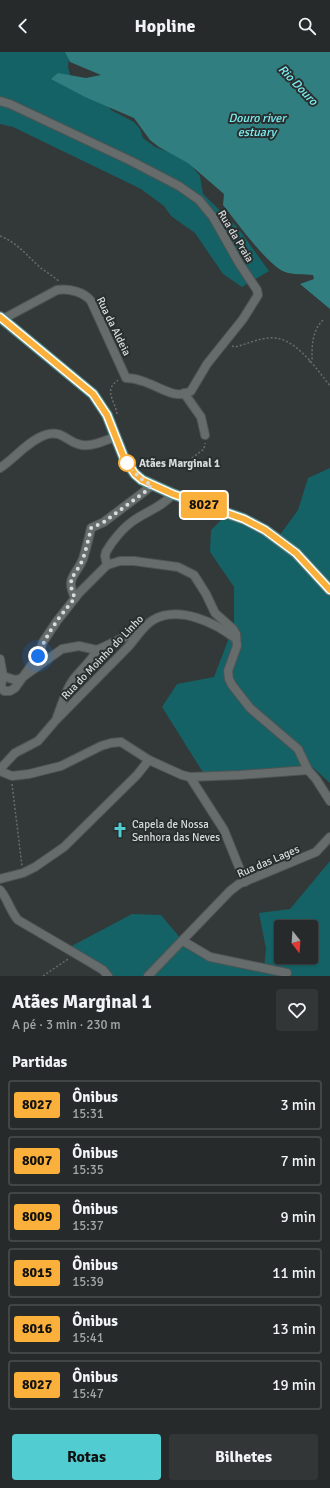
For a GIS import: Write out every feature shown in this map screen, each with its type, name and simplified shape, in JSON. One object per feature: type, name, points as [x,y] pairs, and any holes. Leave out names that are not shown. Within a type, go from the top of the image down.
[{"type":"main road","points":[[1,318],[93,394],[107,415],[124,458],[142,480],[173,494],[238,517],[265,530],[296,553],[330,590]]},
{"type":"street","name":"Rua da Praia","points":[[0,101],[10,104],[124,158],[179,186],[199,200],[213,217],[239,263],[257,290],[258,295],[243,319],[207,364],[191,391],[184,393]]},
{"type":"street","points":[[1,318],[57,290],[64,289]]},
{"type":"street","name":"Rua da Aldeia","points":[[64,289],[78,292],[89,298],[126,378]]},
{"type":"street","points":[[126,378],[143,381],[174,394],[184,393],[201,417],[206,435]]},
{"type":"street","points":[[0,468],[38,438],[46,435],[59,434],[81,446],[115,437]]},
{"type":"street","points":[[75,598],[72,593],[71,580],[82,561],[91,528],[104,522],[152,485]]},
{"type":"street","points":[[107,565],[105,556],[106,552],[125,528],[132,521],[167,501],[173,494]]},
{"type":"street","points":[[0,659],[3,676],[1,686],[4,691],[7,692],[13,690],[38,656],[43,642],[75,598],[107,565],[120,561],[134,561],[178,567],[194,575],[206,594],[215,613],[233,629],[236,634],[237,646],[228,671],[232,685],[242,700],[250,708],[298,749],[308,770],[316,779],[330,801]]},
{"type":"street","name":"Rua do Moinho do Linho","points":[[0,770],[15,753],[38,741],[56,720],[136,639],[141,630],[154,620],[169,614],[181,615],[206,622],[228,633],[237,640]]},
{"type":"street","points":[[56,720],[67,690],[96,650],[141,630]]},
{"type":"street","points":[[3,676],[15,680],[20,679],[62,649],[79,646],[96,650]]},
{"type":"street","points":[[0,770],[12,776],[29,774],[60,766],[101,746],[121,742],[149,760],[182,775],[190,777],[308,770]]},
{"type":"street","points":[[0,879],[23,873],[46,861],[75,837],[137,775],[149,760]]},
{"type":"street","points":[[190,777],[224,830],[245,882]]},
{"type":"street","name":"Rua das Lages","points":[[148,976],[183,941],[219,900],[230,891],[245,882],[316,852],[330,837]]},
{"type":"street","points":[[0,890],[5,895],[13,914],[18,920],[94,964],[108,976]]},
{"type":"street","points":[[183,941],[210,957],[287,973]]},
{"type":"path","points":[[0,236],[17,246],[62,284],[64,289]]},
{"type":"path","points":[[309,362],[312,359],[311,347],[314,335],[323,320]]},
{"type":"path","points":[[225,343],[236,347],[264,338],[279,338],[291,343],[330,386]]},
{"type":"path","points":[[116,410],[112,400],[112,387],[118,380],[126,378]]},
{"type":"path","points":[[192,458],[204,449],[206,435]]},
{"type":"path","points":[[12,776],[14,808],[23,873]]},
{"type":"path","points":[[43,976],[60,965],[72,952]]},
{"type":"shaded area","points":[[0,52],[66,52],[69,56],[68,67],[71,78],[106,102],[111,110],[134,122],[140,129],[143,138],[155,147],[190,160],[194,169],[200,176],[203,194],[238,228],[269,271],[242,287],[223,274],[195,233],[171,216],[164,206],[141,189],[13,127],[0,124]]},
{"type":"shaded area","points":[[330,468],[330,783],[310,765],[255,773],[204,774],[162,707],[177,684],[214,677],[234,625],[234,587],[210,552],[211,530],[227,512],[274,543],[298,510],[308,478]]},
{"type":"shaded area","points":[[330,861],[330,976],[103,976],[84,964],[66,949],[132,914],[161,915],[187,946],[221,964],[264,968],[266,949],[259,913],[290,909]]},
{"type":"water","name":"Douro river estuary","points":[[65,52],[330,52],[330,309],[300,284],[314,279],[313,275],[288,273],[278,268],[270,261],[252,242],[223,205],[224,194],[188,163],[159,147],[150,140],[134,118],[85,97],[51,79],[58,73],[86,78],[101,75],[70,62]]},
{"type":"bus line","name":"8027","points":[[0,317],[93,394],[107,415],[124,458],[135,474],[142,480],[173,494],[244,519],[265,530],[296,553],[330,590]]},
{"type":"place","name":"Atães Marginal 1","points":[[127,463]]},
{"type":"place","name":"Capela de Nossa Senhora das Neves","points":[[120,830]]},
{"type":"route","points":[[38,656],[43,642],[75,598],[72,593],[71,580],[82,561],[91,528],[104,522],[152,485],[142,480],[135,474],[127,463]]},
{"type":"water label","name":"Rio Douro","points":[[298,85]]}]
